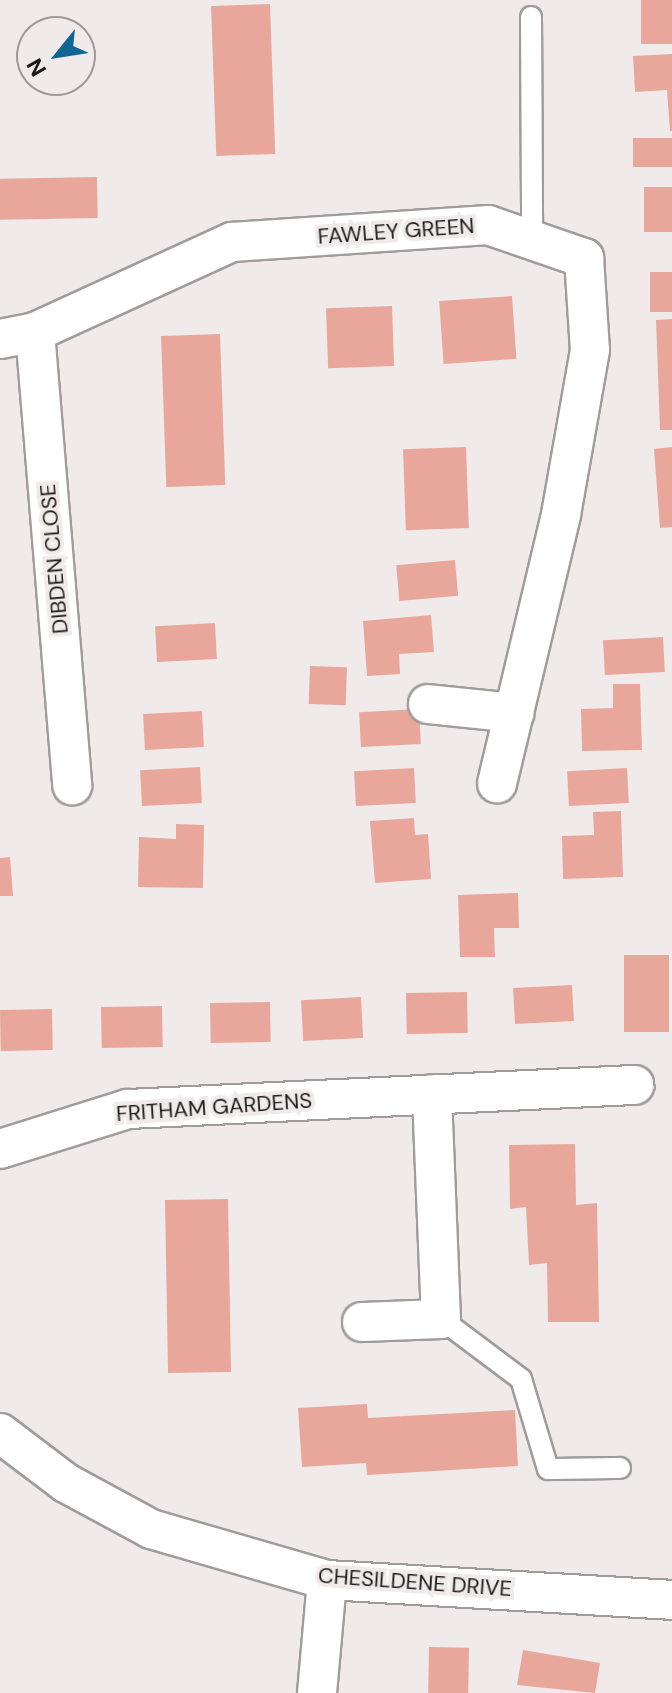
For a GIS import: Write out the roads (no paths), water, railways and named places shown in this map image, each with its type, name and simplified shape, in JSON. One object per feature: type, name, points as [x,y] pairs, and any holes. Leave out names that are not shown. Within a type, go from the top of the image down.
[{"type":"street","name":"FAWLEY GREEN","points":[[18,335],[232,242],[488,225],[584,258],[590,350],[561,515],[497,783]]},
{"type":"street","name":"DIBDEN CLOSE","points":[[18,335],[72,785]]},
{"type":"street","points":[[428,704],[515,713]]},
{"type":"street","name":"FRITHAM GARDENS","points":[[0,1149],[128,1109],[634,1085]]},
{"type":"street","points":[[362,1322],[441,1319],[432,1094]]},
{"type":"street","name":"CHESILDENE DRIVE","points":[[0,1433],[66,1483],[151,1529],[327,1580],[672,1600]]},
{"type":"street","points":[[317,1693],[327,1580]]},
{"type":"lane","points":[[531,17],[532,240]]},
{"type":"lane","points":[[441,1319],[521,1379],[548,1469],[620,1468]]}]
